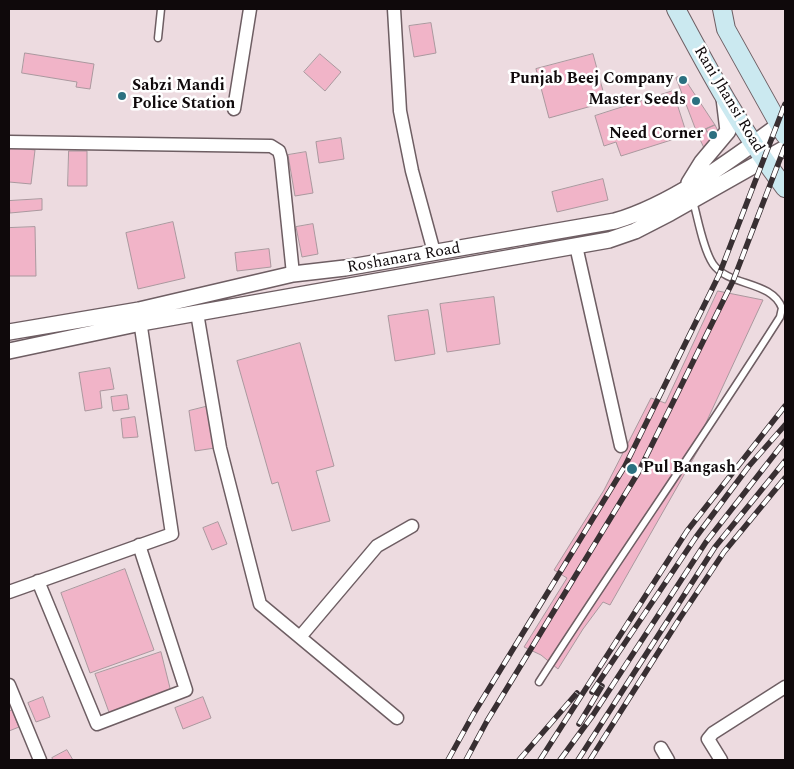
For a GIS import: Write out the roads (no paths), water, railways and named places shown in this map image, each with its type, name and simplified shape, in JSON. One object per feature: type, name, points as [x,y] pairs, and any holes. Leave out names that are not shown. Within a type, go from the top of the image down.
[{"type":"main road","name":"Rani Jhansi Road","points":[[676,9],[724,98],[764,161],[785,188]]},
{"type":"main road","name":"Rani Jhansi Road","points":[[722,9],[726,29],[782,130]]},
{"type":"street","points":[[234,109],[250,9]]},
{"type":"street","points":[[394,9],[400,111],[412,171],[434,252]]},
{"type":"street","points":[[687,186],[702,162],[728,131],[724,98]]},
{"type":"street","name":"Roshanara Road","points":[[9,351],[140,317],[292,274],[345,268],[615,221],[646,210],[753,144],[782,130]]},
{"type":"street","points":[[9,142],[271,146],[279,150],[281,158],[292,274]]},
{"type":"street","name":"Roshanara Road","points":[[9,332],[140,317],[197,313],[621,237],[693,201],[785,148]]},
{"type":"street","points":[[576,246],[621,446]]},
{"type":"street","points":[[197,313],[220,448],[260,604],[396,718]]},
{"type":"street","points":[[9,592],[172,534],[140,317]]},
{"type":"street","points":[[300,637],[377,546],[412,526]]},
{"type":"street","points":[[38,581],[97,724],[186,690],[139,545]]},
{"type":"street","points":[[9,685],[40,760]]},
{"type":"street","points":[[721,760],[708,739],[713,733],[785,687]]},
{"type":"street","points":[[661,748],[668,760]]},
{"type":"lane","points":[[158,38],[162,9]]},
{"type":"lane","points":[[540,682],[625,551],[715,420],[780,317],[782,308],[773,294],[722,273],[713,264],[693,201]]},
{"type":"railway","points":[[448,760],[474,713],[625,466],[719,275],[785,104]]},
{"type":"railway","points":[[466,760],[487,721],[638,473],[733,281],[785,146]]},
{"type":"railway","points":[[540,760],[687,531],[785,406]]},
{"type":"railway","points":[[592,692],[696,537],[749,466],[785,425]]},
{"type":"railway","points":[[560,760],[593,715],[706,542],[785,441]]},
{"type":"railway","points":[[578,760],[715,547],[785,461]]},
{"type":"railway","points":[[590,760],[724,552],[785,478]]},
{"type":"railway","points":[[579,724],[602,686]]},
{"type":"railway","points":[[519,760],[577,693]]},
{"type":"place","name":"Punjab Beej Company","points":[[683,80]]},
{"type":"place","name":"Sabzi Mandi Police Station","points":[[122,96]]},
{"type":"place","name":"Master Seeds","points":[[696,101]]},
{"type":"place","name":"Need Corner","points":[[713,135]]},
{"type":"place","name":"Pul Bangash","points":[[632,469]]}]
